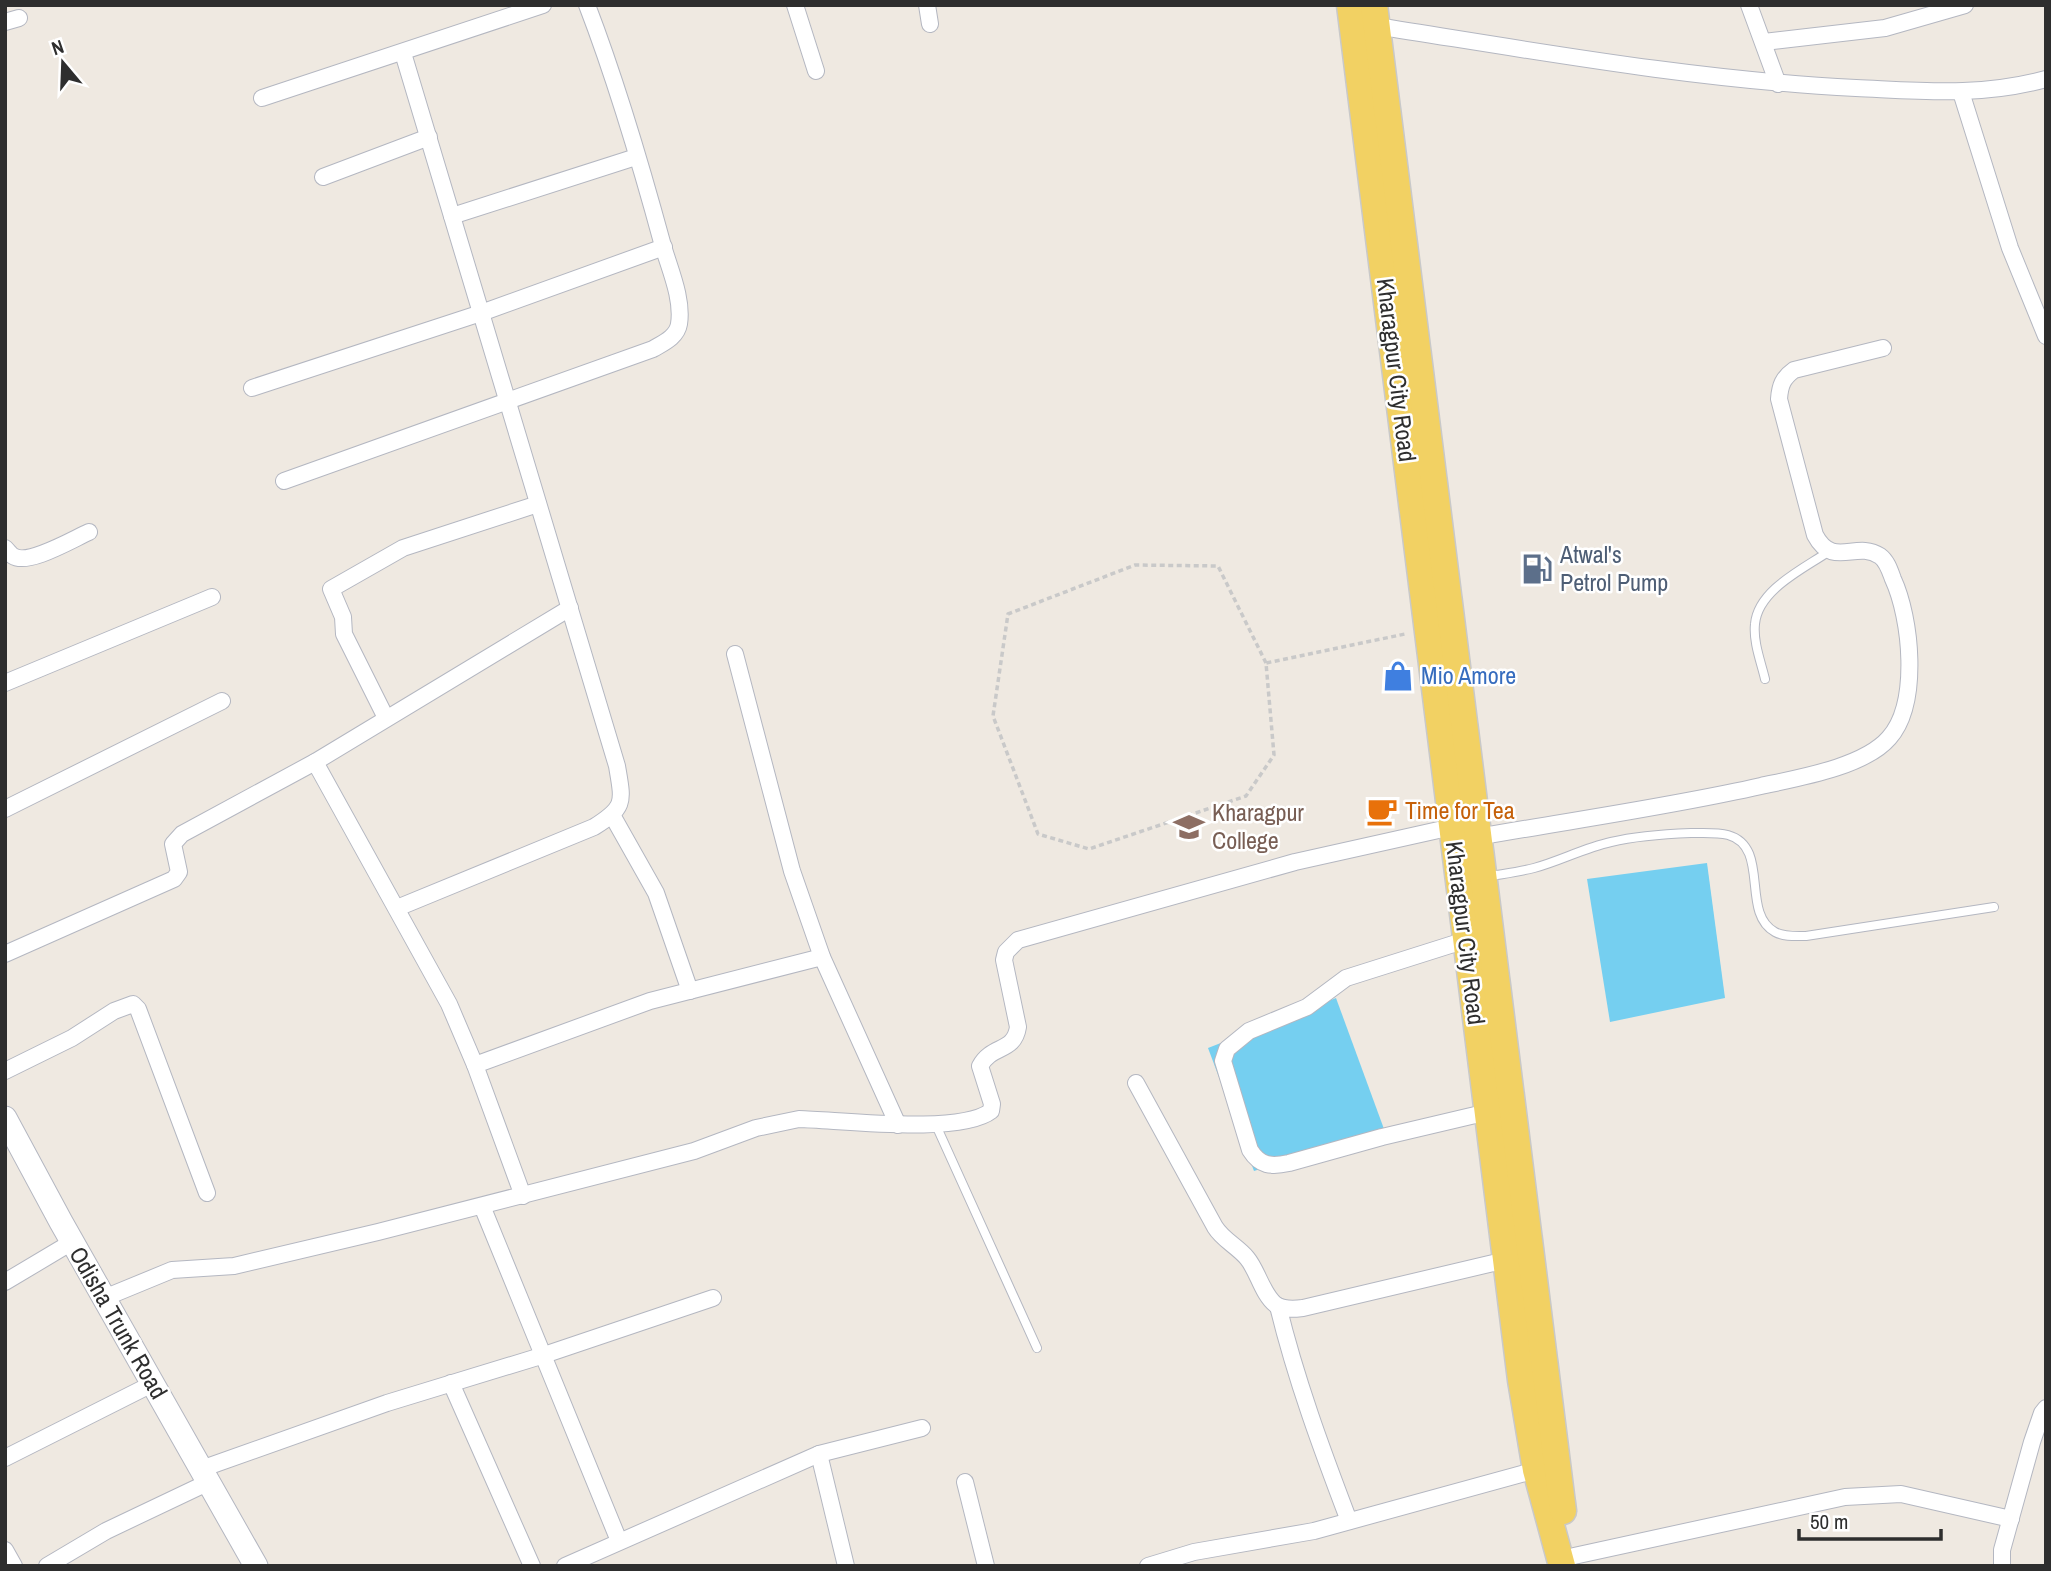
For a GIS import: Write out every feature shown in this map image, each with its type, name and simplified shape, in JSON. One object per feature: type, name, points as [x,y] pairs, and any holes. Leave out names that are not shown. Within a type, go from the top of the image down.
[{"type":"main road","name":"Kharagpur City Road","points":[[1350,5],[1521,1380],[1536,1469],[1571,1562]]},
{"type":"main road","points":[[1375,16],[1559,1496],[1571,1562]]},
{"type":"main road","name":"Odisha Trunk Road","points":[[5,1118],[72,1242],[256,1566]]},
{"type":"street","points":[[262,98],[544,5]]},
{"type":"street","points":[[284,481],[653,349],[670,339],[679,327],[680,311],[664,247],[587,5]]},
{"type":"street","points":[[795,5],[816,71]]},
{"type":"street","points":[[926,5],[930,24]]},
{"type":"street","points":[[1749,5],[1778,84]]},
{"type":"street","points":[[1764,42],[1885,29],[1965,5]]},
{"type":"street","points":[[1375,16],[1582,58],[1778,84],[1961,92],[2016,87],[2046,79]]},
{"type":"street","points":[[397,908],[594,827],[612,816],[621,803],[617,766],[403,53]]},
{"type":"street","points":[[1961,92],[2010,248],[2046,336]]},
{"type":"street","points":[[323,177],[429,137]]},
{"type":"street","points":[[452,216],[636,157]]},
{"type":"street","points":[[251,388],[481,313],[664,247]]},
{"type":"street","points":[[1478,836],[1688,803],[1813,775],[1863,756],[1889,738],[1905,704],[1908,690],[1908,650],[1901,600],[1886,563],[1879,556],[1868,552],[1828,552],[1821,547],[1815,535],[1779,399],[1785,376],[1794,370],[1883,348]]},
{"type":"street","points":[[386,718],[344,634],[343,618],[332,593],[333,586],[403,548],[538,504]]},
{"type":"street","points":[[5,548],[12,556],[20,559],[35,557],[89,531]]},
{"type":"street","points":[[5,683],[212,597]]},
{"type":"street","points":[[5,954],[174,878],[179,872],[173,849],[176,839],[315,762],[570,608]]},
{"type":"street","points":[[735,654],[792,871],[822,957],[898,1125]]},
{"type":"street","points":[[5,809],[222,701]]},
{"type":"street","points":[[315,762],[449,1004],[523,1196]]},
{"type":"street","points":[[612,816],[656,893],[690,991]]},
{"type":"street","points":[[104,1298],[172,1270],[234,1266],[482,1206],[694,1151],[779,1122],[813,1119],[898,1125],[981,1118],[991,1111],[992,1104],[980,1066],[985,1057],[1011,1044],[1016,1037],[1018,1027],[1004,960],[1006,952],[1018,940],[1295,862],[1452,827]]},
{"type":"street","points":[[1466,940],[1346,978],[1307,1007],[1249,1031],[1227,1049],[1223,1061],[1250,1150],[1256,1159],[1264,1164],[1289,1163],[1488,1112]]},
{"type":"street","points":[[475,1066],[650,1001],[822,957]]},
{"type":"street","points":[[5,1071],[72,1038],[114,1011],[133,1004],[142,1019],[207,1193]]},
{"type":"street","points":[[1136,1083],[1215,1227],[1222,1237],[1246,1256],[1268,1296],[1278,1306],[1288,1309],[1303,1308],[1506,1260]]},
{"type":"street","points":[[482,1206],[541,1356],[619,1541]]},
{"type":"street","points":[[5,1282],[72,1242]]},
{"type":"street","points":[[47,1566],[205,1475],[387,1403],[541,1356],[713,1298]]},
{"type":"street","points":[[1278,1306],[1307,1409],[1349,1521]]},
{"type":"street","points":[[451,1383],[533,1566]]},
{"type":"street","points":[[5,1458],[152,1384]]},
{"type":"street","points":[[2003,1566],[2002,1549],[2032,1442],[2046,1408]]},
{"type":"street","points":[[565,1566],[598,1559],[619,1541],[819,1454],[922,1428]]},
{"type":"street","points":[[819,1454],[846,1566]]},
{"type":"street","points":[[1148,1566],[1194,1552],[1314,1531],[1536,1469]]},
{"type":"street","points":[[965,1482],[986,1566]]},
{"type":"street","points":[[1571,1562],[1845,1497],[1871,1494],[1901,1494],[2011,1519]]},
{"type":"street","points":[[5,1549],[14,1566]]},
{"type":"lane","points":[[1765,679],[1755,622],[1762,604],[1770,594],[1828,552]]},
{"type":"lane","points":[[1484,878],[1534,868],[1610,842],[1708,833],[1728,835],[1742,844],[1751,862],[1757,902],[1763,920],[1773,931],[1786,936],[1807,936],[1994,907]]},
{"type":"lane","points":[[935,1123],[1037,1348]]},
{"type":"path","points":[[1135,565],[1218,566],[1266,663],[1274,755],[1246,796],[1089,849],[1038,834],[993,716],[1008,614],[1135,565]]},
{"type":"path","points":[[1266,663],[1428,629]]},
{"type":"water","points":[[1707,863],[1725,998],[1610,1022],[1587,879]]},
{"type":"water","points":[[1336,998],[1384,1129],[1254,1171],[1208,1048]]},
{"type":"place","name":"Atwal's Petrol Pump","points":[[1537,569]]},
{"type":"place","name":"Mio Amore","points":[[1398,676]]},
{"type":"place","name":"Time for Tea","points":[[1382,811]]},
{"type":"place","name":"Kharagpur College","points":[[1189,827]]}]
